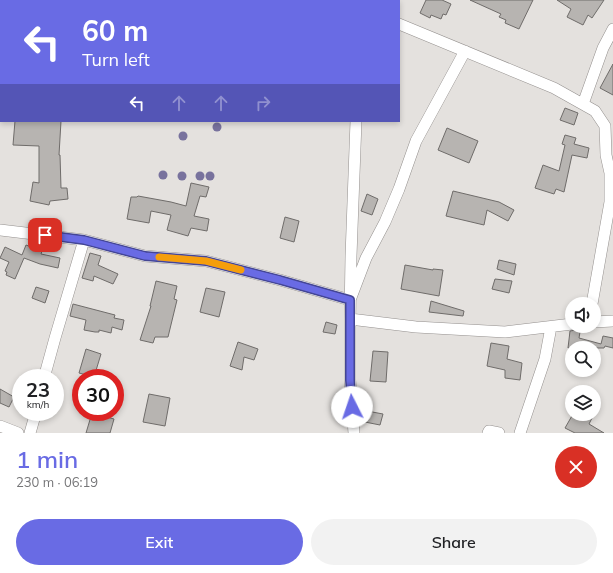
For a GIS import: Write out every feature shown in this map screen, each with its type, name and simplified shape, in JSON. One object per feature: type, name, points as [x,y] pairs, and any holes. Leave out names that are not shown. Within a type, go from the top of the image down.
[{"type":"street","points":[[400,24],[554,88],[595,111],[609,122],[606,155],[611,173],[610,202],[593,297]]},
{"type":"street","points":[[583,104],[602,48],[613,30]]},
{"type":"street","points":[[350,300],[366,258],[385,222],[399,189],[416,141],[465,51]]},
{"type":"street","points":[[354,433],[350,380],[350,300],[356,122]]},
{"type":"street","points":[[0,230],[84,240],[145,256],[206,261],[350,300]]},
{"type":"street","points":[[46,369],[84,240]]},
{"type":"street","points":[[350,319],[416,327],[505,332],[565,325]]},
{"type":"street","points":[[601,322],[613,321]]},
{"type":"street","points":[[520,433],[545,359],[551,327]]},
{"type":"street","points":[[30,433],[33,421]]},
{"type":"street","points":[[0,426],[18,433]]},
{"type":"street","points":[[488,433],[489,431],[499,433]]},
{"type":"building","points":[[426,0],[442,0],[451,4],[446,15],[443,14],[441,19],[431,15],[430,18],[420,13]]},
{"type":"building","points":[[470,0],[533,0],[519,29],[505,23],[506,20],[499,17],[501,14]]},
{"type":"building","points":[[557,0],[604,0],[592,18],[588,15],[583,25],[567,17],[571,9]]},
{"type":"building","points":[[613,64],[613,95],[600,88]]},
{"type":"building","points":[[565,108],[578,113],[574,125],[560,120]]},
{"type":"building","points":[[15,122],[61,122],[59,155],[61,188],[67,188],[68,199],[50,201],[49,205],[30,201],[33,182],[39,183],[39,146],[13,145]]},
{"type":"building","points":[[447,128],[478,141],[469,163],[438,150]]},
{"type":"building","points":[[565,135],[576,138],[574,144],[589,148],[587,158],[572,155],[564,192],[556,189],[554,194],[535,188],[543,165],[559,171],[565,145],[562,144]]},
{"type":"building","points":[[191,183],[209,187],[206,197],[200,196],[194,216],[209,219],[207,231],[191,228],[188,236],[167,230],[171,215],[151,211],[149,223],[127,219],[131,197],[138,196],[186,206]]},
{"type":"building","points":[[453,191],[499,202],[514,210],[508,221],[487,210],[484,225],[446,216]]},
{"type":"building","points":[[367,194],[378,199],[372,215],[361,211]]},
{"type":"building","points":[[285,217],[299,221],[294,242],[280,238]]},
{"type":"building","points":[[26,245],[42,251],[41,254],[60,258],[58,268],[40,264],[24,258],[15,279],[6,275],[7,272],[5,271],[9,262],[0,258],[5,247],[22,255]]},
{"type":"building","points":[[90,253],[101,256],[98,265],[118,274],[113,284],[94,276],[93,281],[82,278]]},
{"type":"building","points":[[499,260],[516,264],[514,275],[497,269]]},
{"type":"building","points":[[405,265],[433,270],[443,270],[439,296],[401,289]]},
{"type":"building","points":[[495,279],[512,281],[509,293],[492,289]]},
{"type":"building","points":[[156,281],[177,286],[174,299],[177,300],[168,337],[155,337],[153,343],[140,340],[151,306]]},
{"type":"building","points":[[36,287],[49,291],[45,303],[32,298]]},
{"type":"building","points":[[206,288],[225,292],[219,317],[200,312]]},
{"type":"building","points":[[431,301],[464,311],[463,316],[429,312]]},
{"type":"building","points":[[73,304],[115,315],[114,318],[124,320],[122,330],[112,327],[111,333],[99,330],[99,332],[95,332],[84,330],[86,320],[70,316]]},
{"type":"building","points":[[326,322],[337,325],[335,334],[323,332]]},
{"type":"building","points":[[570,333],[580,333],[579,338],[590,341],[569,341]]},
{"type":"building","points":[[603,336],[613,338],[613,348],[605,346],[604,348],[601,348]]},
{"type":"building","points":[[238,342],[258,349],[254,360],[244,357],[242,370],[230,366]]},
{"type":"building","points":[[491,343],[509,346],[507,359],[522,363],[520,380],[505,378],[505,370],[487,366]]},
{"type":"building","points":[[86,349],[101,354],[96,369],[80,369]]},
{"type":"building","points":[[373,351],[388,352],[386,382],[370,381]]},
{"type":"building","points":[[0,389],[12,396],[12,401],[9,407],[0,403]]},
{"type":"building","points":[[149,394],[170,398],[165,426],[143,422]]},
{"type":"building","points":[[367,411],[383,414],[380,425],[365,422]]},
{"type":"building","points":[[90,421],[113,421],[110,433],[86,433]]},
{"type":"building","points":[[569,421],[590,421],[589,424],[604,433],[575,433],[565,428]]},
{"type":"slow traffic","points":[[159,257],[206,261],[241,270]]},
{"type":"route","points":[[45,235],[84,240],[145,256],[206,261],[350,300],[350,380],[352,407]]}]
